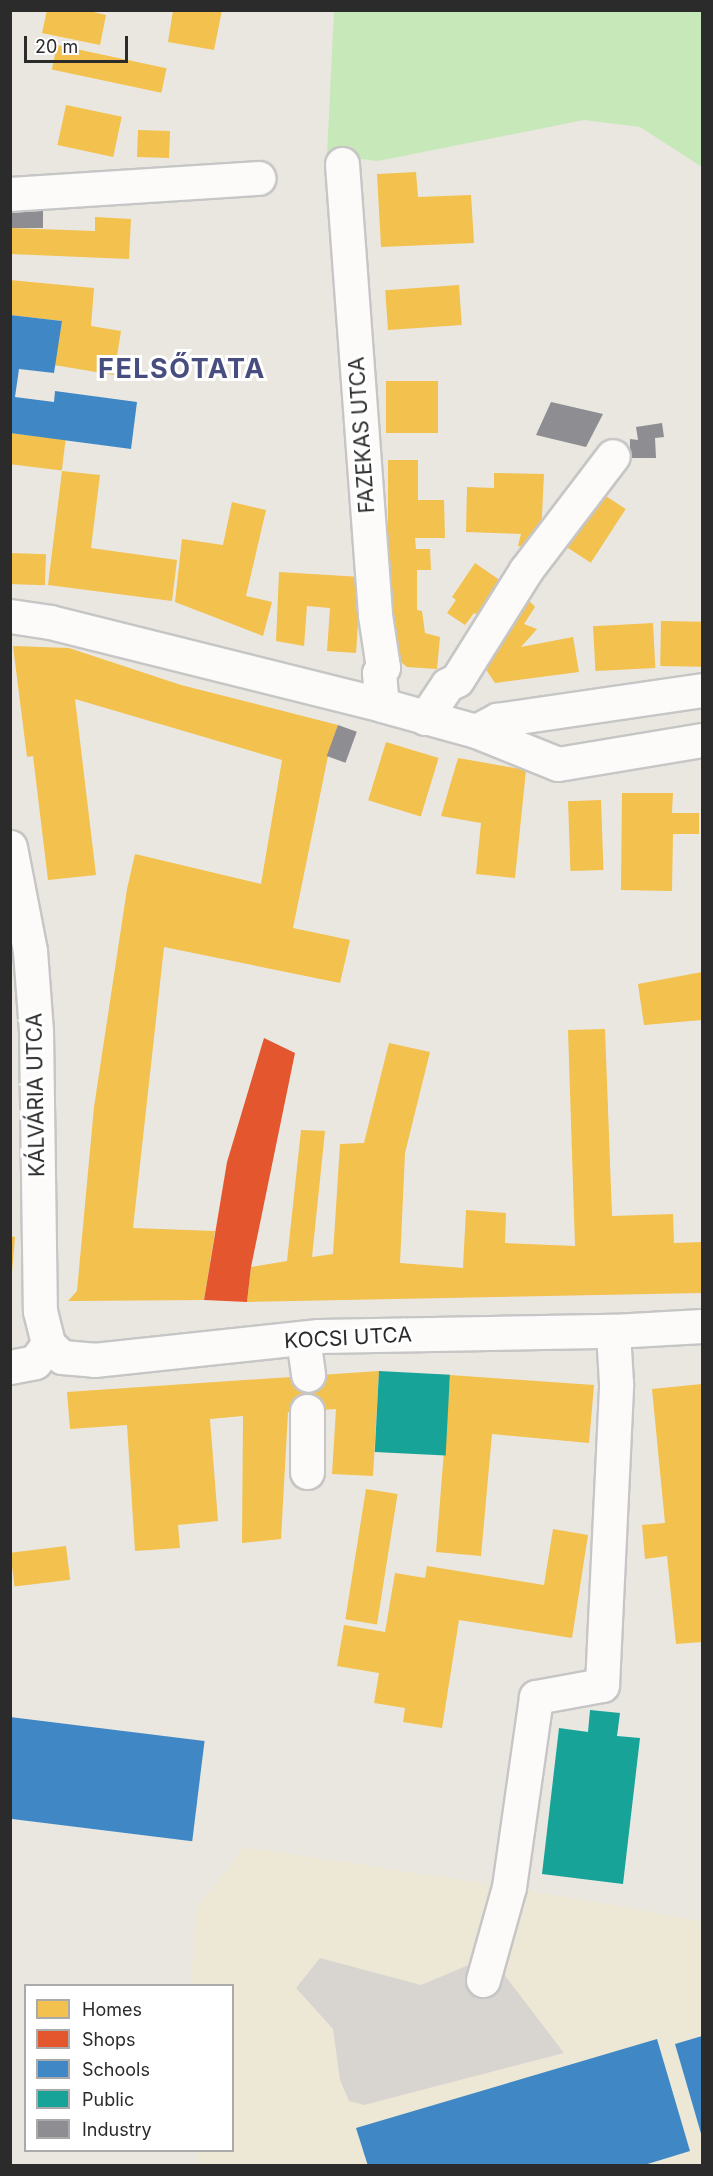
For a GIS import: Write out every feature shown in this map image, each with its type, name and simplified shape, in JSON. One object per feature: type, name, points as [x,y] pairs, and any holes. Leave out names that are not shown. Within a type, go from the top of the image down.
[{"type":"street","name":"FAZEKAS UTCA","points":[[342,164],[375,615],[383,667],[379,673],[382,705]]},
{"type":"street","points":[[10,194],[258,178]]},
{"type":"street","points":[[425,718],[447,684],[457,680],[526,570],[613,456]]},
{"type":"street","points":[[10,616],[50,622],[382,705],[476,731],[558,764],[702,740]]},
{"type":"street","points":[[476,731],[497,720],[702,690]]},
{"type":"street","name":"KÁLVÁRIA UTCA","points":[[10,847],[30,951],[36,1030],[40,1311],[48,1344]]},
{"type":"street","name":"KOCSI UTCA","points":[[48,1344],[62,1357],[94,1360],[303,1338],[613,1331],[702,1326]]},
{"type":"street","points":[[483,1980],[509,1887],[536,1697],[602,1685],[615,1402],[613,1331]]},
{"type":"street","points":[[303,1338],[309,1375]]},
{"type":"street","points":[[10,1367],[35,1362],[48,1344]]},
{"type":"street","points":[[307,1411],[307,1472]]},
{"type":"shaded area","points":[[244,1847],[509,1887],[702,1921],[702,2165],[198,2165],[196,2152],[234,2152],[234,1984],[191,1984],[196,1909]]},
{"type":"shaded area","points":[[490,1956],[564,2053],[364,2105],[349,2101],[340,2080],[333,2029],[296,1988],[320,1958],[421,1985]]},
{"type":"green space","points":[[334,11],[702,11],[702,167],[640,127],[584,120],[378,161],[327,155]]},
{"type":"building: Homes","points":[[47,10],[85,10],[106,15],[100,45],[42,33]]},
{"type":"building: Homes","points":[[173,10],[222,10],[214,50],[168,42]]},
{"type":"building: Homes","points":[[57,45],[167,68],[161,93],[52,69]]},
{"type":"building: Homes","points":[[66,105],[122,117],[113,157],[57,145]]},
{"type":"building: Homes","points":[[138,130],[170,131],[169,158],[137,157]]},
{"type":"building: Homes","points":[[416,172],[418,197],[471,195],[474,243],[381,247],[377,174]]},
{"type":"building: Homes","points":[[95,217],[131,219],[129,259],[10,254],[10,228],[95,231]]},
{"type":"building: Homes","points":[[10,280],[94,288],[91,326],[121,331],[114,375],[54,365],[62,321],[10,315]]},
{"type":"building: Homes","points":[[459,285],[462,325],[388,330],[385,290]]},
{"type":"building: Homes","points":[[386,381],[438,381],[438,433],[386,433]]},
{"type":"building: Homes","points":[[10,433],[66,440],[62,471],[10,464]]},
{"type":"building: Homes","points":[[388,460],[418,460],[418,500],[444,500],[445,538],[415,538],[416,549],[430,549],[431,570],[417,570],[417,610],[422,611],[425,633],[440,637],[437,669],[407,667],[395,657],[388,610]]},
{"type":"building: Homes","points":[[62,471],[100,475],[91,548],[177,560],[172,601],[48,585]]},
{"type":"building: Homes","points":[[494,473],[544,474],[541,536],[538,550],[518,546],[521,534],[466,532],[467,487],[494,488]]},
{"type":"building: Homes","points":[[598,491],[626,509],[591,563],[563,545]]},
{"type":"building: Homes","points":[[232,502],[266,510],[246,596],[272,602],[263,636],[175,602],[182,539],[223,545]]},
{"type":"building: Homes","points":[[10,553],[46,554],[45,585],[10,584]]},
{"type":"building: Homes","points":[[475,563],[501,581],[478,615],[474,613],[465,625],[447,613],[456,600],[452,597]]},
{"type":"building: Homes","points":[[279,572],[361,577],[356,653],[327,651],[330,608],[307,606],[304,646],[276,641]]},
{"type":"building: Homes","points":[[522,593],[535,607],[524,624],[537,629],[521,647],[573,637],[579,672],[495,683],[477,656]]},
{"type":"building: Homes","points":[[661,621],[702,622],[701,667],[660,666]]},
{"type":"building: Homes","points":[[653,623],[655,668],[595,671],[593,626]]},
{"type":"building: Homes","points":[[13,646],[69,648],[181,685],[338,725],[328,756],[293,928],[350,940],[340,983],[164,947],[133,1228],[215,1231],[204,1300],[68,1301],[77,1291],[94,1107],[127,889],[135,854],[261,884],[282,760],[75,699],[96,875],[48,880],[33,756],[27,757]]},
{"type":"building: Homes","points":[[386,742],[439,758],[421,816],[368,800]]},
{"type":"building: Homes","points":[[458,758],[526,770],[515,878],[476,874],[481,823],[441,816]]},
{"type":"building: Homes","points":[[622,793],[673,793],[672,813],[699,813],[699,834],[673,834],[672,891],[621,890]]},
{"type":"building: Homes","points":[[601,800],[603,870],[570,871],[568,801]]},
{"type":"building: Homes","points":[[702,972],[702,1020],[644,1025],[638,984]]},
{"type":"building: Homes","points":[[605,1029],[612,1216],[673,1214],[674,1243],[702,1242],[702,1293],[247,1302],[251,1267],[287,1261],[301,1130],[325,1131],[312,1257],[333,1254],[340,1144],[364,1143],[389,1043],[430,1052],[405,1153],[400,1263],[463,1268],[466,1210],[506,1213],[505,1243],[575,1246],[568,1030]]},
{"type":"building: Homes","points":[[10,1236],[15,1237],[12,1272],[10,1272]]},
{"type":"building: Homes","points":[[379,1371],[373,1476],[332,1474],[336,1409],[288,1412],[281,1539],[242,1543],[243,1416],[210,1419],[218,1521],[178,1525],[180,1548],[135,1551],[127,1425],[70,1429],[67,1392]]},
{"type":"building: Homes","points":[[450,1375],[594,1385],[589,1443],[492,1434],[481,1556],[436,1552]]},
{"type":"building: Homes","points":[[702,1384],[702,1642],[676,1644],[667,1556],[645,1559],[642,1525],[665,1523],[652,1389]]},
{"type":"building: Homes","points":[[366,1489],[398,1494],[377,1624],[345,1619]]},
{"type":"building: Homes","points":[[553,1529],[588,1535],[572,1638],[459,1620],[442,1728],[403,1722],[405,1708],[374,1703],[379,1673],[337,1666],[344,1625],[385,1632],[395,1573],[425,1578],[427,1566],[544,1585]]},
{"type":"building: Homes","points":[[66,1546],[70,1580],[15,1587],[10,1553]]},
{"type":"building: Shops","points":[[264,1038],[295,1053],[251,1267],[247,1302],[204,1300],[227,1162]]},
{"type":"building: Schools","points":[[10,315],[62,321],[54,373],[19,369],[15,397],[54,402],[55,391],[137,402],[131,449],[10,433]]},
{"type":"building: Schools","points":[[10,1717],[205,1741],[192,1841],[10,1819]]},
{"type":"building: Schools","points":[[702,2036],[702,2137],[675,2044]]},
{"type":"building: Schools","points":[[657,2039],[690,2151],[641,2166],[368,2166],[356,2128]]},
{"type":"building: Public","points":[[379,1371],[450,1375],[446,1456],[375,1452]]},
{"type":"building: Public","points":[[590,1710],[620,1713],[617,1736],[640,1738],[623,1884],[542,1874],[559,1728],[588,1732]]},
{"type":"building: Industry","points":[[10,203],[43,203],[43,228],[10,228]]},
{"type":"building: Industry","points":[[551,402],[603,414],[586,447],[536,435]]},
{"type":"building: Industry","points":[[662,423],[664,437],[655,438],[656,458],[630,458],[630,439],[638,440],[636,427]]},
{"type":"building: Industry","points":[[338,725],[357,732],[346,763],[327,756]]},
{"type":"district","name":"FELSŐTATA","points":[[182,369]]}]
